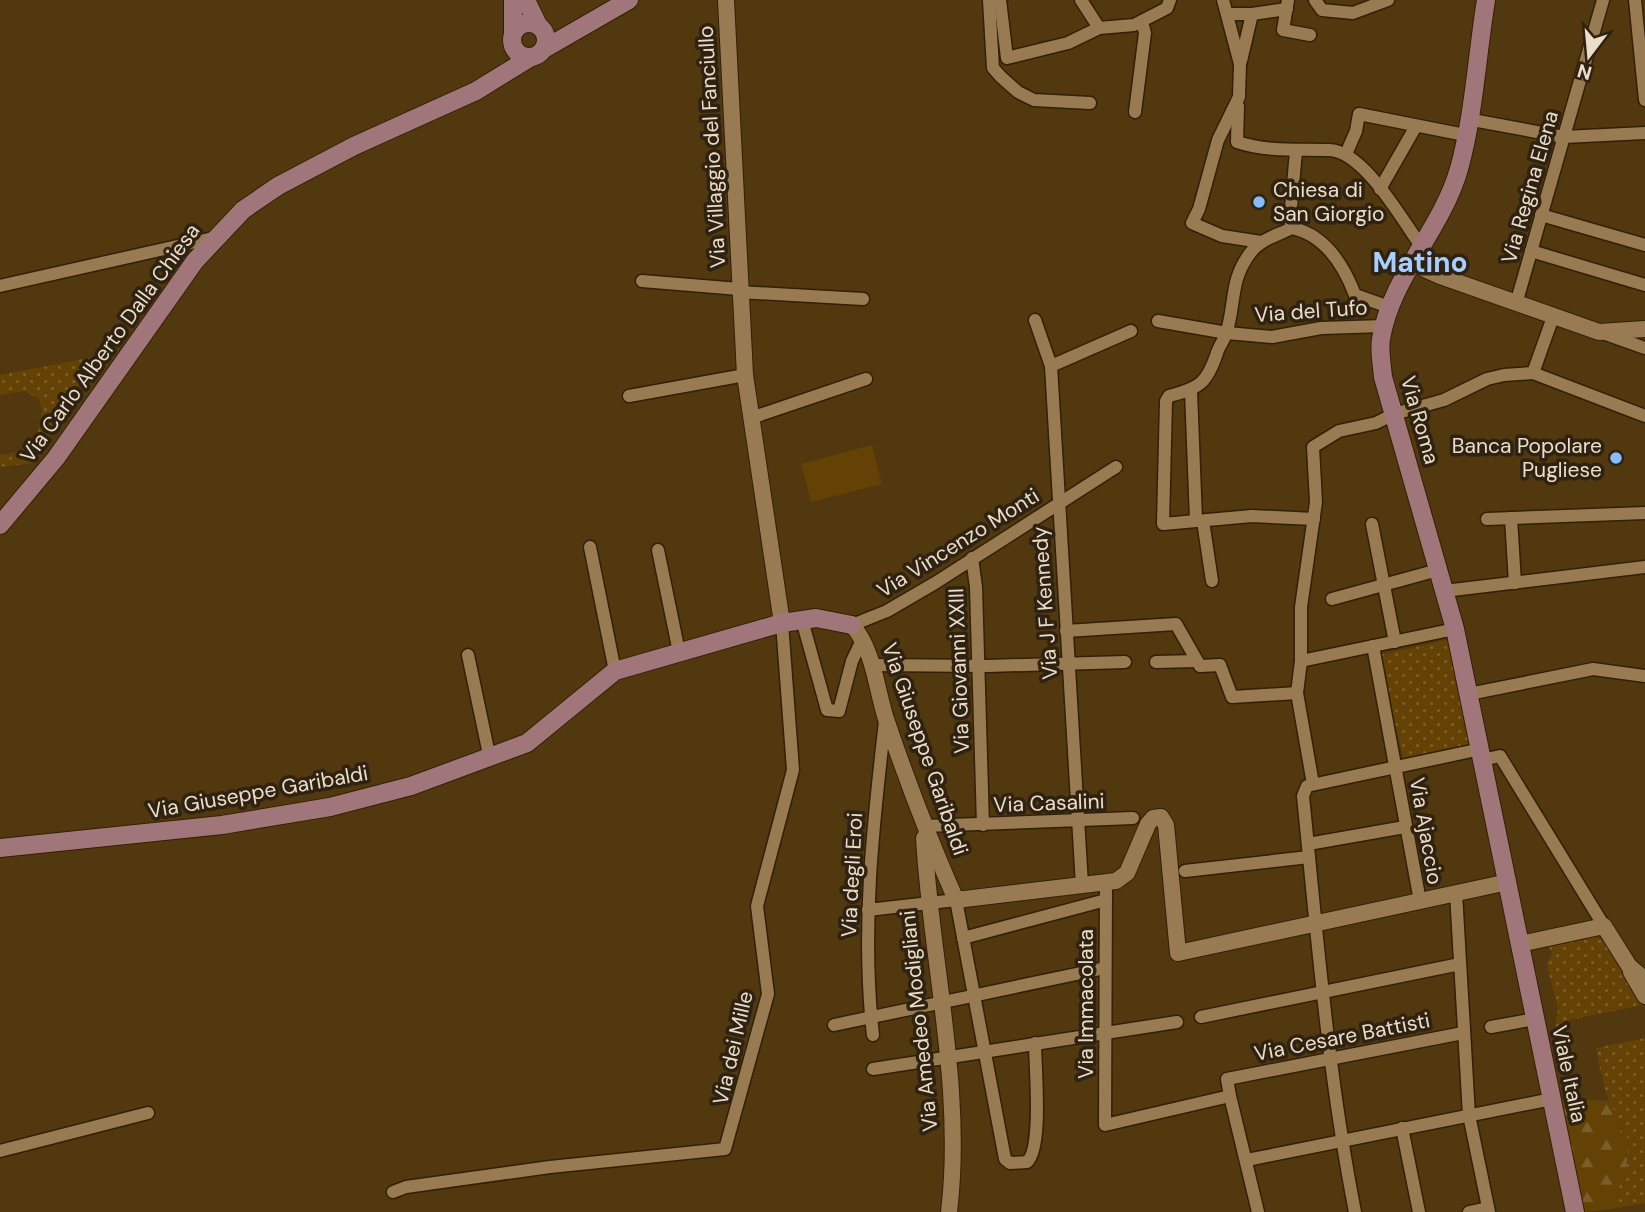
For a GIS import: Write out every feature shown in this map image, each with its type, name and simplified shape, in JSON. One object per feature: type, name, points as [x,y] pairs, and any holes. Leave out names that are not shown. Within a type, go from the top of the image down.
[{"type":"main road","points":[[513,0],[512,38],[516,52],[538,53],[546,38],[526,0]]},
{"type":"main road","name":"Via Carlo Alberto Dalla Chiesa","points":[[0,525],[56,458],[213,238],[243,210],[278,186],[354,146],[490,84],[576,29],[629,0]]},
{"type":"main road","name":"Via Roma","points":[[1486,0],[1458,170],[1411,262],[1384,326],[1380,343],[1383,377],[1455,629],[1520,944]]},
{"type":"main road","points":[[490,84],[503,66],[512,38],[521,24],[562,32],[576,29]]},
{"type":"main road","name":"Via Giuseppe Garibaldi","points":[[0,848],[222,825],[330,807],[411,786],[490,759],[527,743],[615,671],[782,623],[817,618],[858,631]]},
{"type":"main road","name":"Viale Italia","points":[[1520,944],[1575,1212]]},
{"type":"street","name":"Via Villaggio del Fanciullo","points":[[726,0],[745,375],[782,623]]},
{"type":"street","points":[[989,0],[993,68],[1001,77],[1018,92],[1034,100],[1090,103]]},
{"type":"street","points":[[1000,0],[1007,58],[1068,43],[1099,28],[1142,22],[1167,8],[1170,0]]},
{"type":"street","points":[[1081,0],[1099,28]]},
{"type":"street","points":[[1223,0],[1240,64]]},
{"type":"street","points":[[1315,0],[1322,10],[1353,13],[1387,0]]},
{"type":"street","name":"Via Regina Elena","points":[[1517,303],[1603,0]]},
{"type":"street","points":[[1635,0],[1642,41],[1645,100]]},
{"type":"street","points":[[1228,14],[1252,15],[1288,4],[1283,30],[1310,35]]},
{"type":"street","points":[[1252,15],[1240,64],[1237,142],[1296,151],[1332,150],[1346,154],[1380,189],[1421,246]]},
{"type":"street","points":[[1135,112],[1145,33],[1142,22]]},
{"type":"street","points":[[1239,97],[1218,140],[1199,209],[1192,223],[1222,236],[1261,242]]},
{"type":"street","points":[[1346,154],[1356,131],[1359,114],[1416,126],[1466,127],[1564,137],[1645,133]]},
{"type":"street","points":[[1380,189],[1416,126]]},
{"type":"street","points":[[1292,228],[1290,219],[1296,151]]},
{"type":"street","points":[[1541,215],[1645,245]]},
{"type":"street","points":[[1314,519],[1252,516],[1163,524],[1166,401],[1169,396],[1191,391],[1210,376],[1227,333],[1233,286],[1251,251],[1261,242],[1292,228],[1302,230],[1332,253],[1345,270],[1356,295],[1392,308]]},
{"type":"street","points":[[0,285],[213,238]]},
{"type":"street","points":[[1531,251],[1645,285]]},
{"type":"street","points":[[1411,262],[1553,317],[1645,348]]},
{"type":"street","points":[[642,281],[739,291]]},
{"type":"street","name":"Via Villaggio del Fanciullo","points":[[739,291],[863,299]]},
{"type":"street","points":[[1533,373],[1553,317]]},
{"type":"street","name":"Via J F Kennedy","points":[[1035,320],[1051,366],[1083,885]]},
{"type":"street","name":"Via del Tufo","points":[[1158,321],[1227,333],[1272,337],[1321,328],[1384,326]]},
{"type":"street","points":[[1599,332],[1645,329]]},
{"type":"street","points":[[1051,366],[1131,331]]},
{"type":"street","points":[[1313,784],[1297,693],[1301,661],[1301,607],[1317,485],[1311,455],[1313,447],[1339,431],[1376,423],[1394,414],[1444,400],[1487,379],[1533,373],[1645,416]]},
{"type":"street","points":[[629,396],[745,375]]},
{"type":"street","points":[[751,418],[866,379]]},
{"type":"street","points":[[1191,391],[1200,521],[1212,581]]},
{"type":"street","name":"Via Vincenzo Monti","points":[[858,631],[1116,467]]},
{"type":"street","points":[[1487,519],[1645,513]]},
{"type":"street","points":[[1511,518],[1515,583]]},
{"type":"street","points":[[1371,524],[1395,642]]},
{"type":"street","points":[[590,547],[615,671]]},
{"type":"street","points":[[658,550],[679,652]]},
{"type":"street","name":"Via Giovanni XXIII","points":[[972,558],[976,587],[983,825]]},
{"type":"street","points":[[1444,591],[1645,567]]},
{"type":"street","points":[[1332,599],[1438,570]]},
{"type":"street","points":[[802,621],[827,710],[839,711],[858,631]]},
{"type":"street","name":"Via dei Mille","points":[[393,1192],[406,1187],[550,1167],[725,1149],[768,994],[757,905],[793,770],[782,623]]},
{"type":"street","points":[[1066,631],[1176,624],[1200,666],[1220,666],[1232,697],[1297,693]]},
{"type":"street","points":[[1301,661],[1455,629]]},
{"type":"street","name":"Via Giuseppe Garibaldi","points":[[858,631],[924,826],[956,900]]},
{"type":"street","name":"Via Ajaccio","points":[[1373,646],[1420,901]]},
{"type":"street","points":[[468,655],[490,759]]},
{"type":"street","points":[[1156,662],[1196,661]]},
{"type":"street","points":[[871,666],[1125,662]]},
{"type":"street","points":[[1469,694],[1593,669],[1645,676]]},
{"type":"street","name":"Via degli Eroi","points":[[873,1035],[870,1017],[868,910],[886,718]]},
{"type":"street","points":[[1355,1212],[1341,1140],[1323,993],[1303,796],[1307,786],[1397,767],[1481,754],[1500,756],[1645,996]]},
{"type":"street","points":[[868,910],[1116,881],[1127,873],[1148,824],[1153,818],[1161,817],[1166,825],[1178,953],[1508,882]]},
{"type":"street","name":"Via Casalini","points":[[924,826],[1133,818]]},
{"type":"street","name":"Via Amedeo Modigliani","points":[[924,826],[928,903],[947,1057],[954,1172],[949,1212]]},
{"type":"street","points":[[1185,872],[1309,850],[1405,827]]},
{"type":"street","name":"Via Immacolata","points":[[1106,883],[1105,1125],[1230,1096]]},
{"type":"street","points":[[1457,893],[1469,1115],[1489,1210],[1469,1212]]},
{"type":"street","points":[[956,900],[1005,1159],[1010,1163],[1027,1162],[1033,1157],[1036,1132],[1035,1043]]},
{"type":"street","points":[[963,938],[1105,900]]},
{"type":"street","points":[[1520,944],[1604,926]]},
{"type":"street","points":[[1202,1017],[1460,964]]},
{"type":"street","points":[[1629,966],[1645,980]]},
{"type":"street","points":[[834,1025],[1105,968]]},
{"type":"street","points":[[1491,1027],[1535,1019]]},
{"type":"street","points":[[873,1069],[1177,1022]]},
{"type":"street","name":"Via Cesare Battisti","points":[[1230,1096],[1227,1079],[1463,1033]]},
{"type":"street","points":[[1230,1096],[1258,1212]]},
{"type":"street","points":[[1247,1160],[1552,1099]]},
{"type":"street","points":[[0,1151],[148,1113]]},
{"type":"street","points":[[1402,1128],[1419,1212]]},
{"type":"green space","points":[[104,355],[60,407],[47,447],[38,433],[42,410],[39,399],[24,391],[0,395],[0,375]]},
{"type":"green space","points":[[872,445],[882,484],[811,502],[801,464]]},
{"type":"green space","points":[[28,450],[41,455],[35,463],[0,467],[0,455]]},
{"type":"green space","points":[[1451,639],[1473,745],[1404,761],[1379,655]]},
{"type":"green space","points":[[1594,936],[1603,940],[1617,954],[1642,1005],[1565,1021],[1571,1052],[1562,1054],[1555,1027],[1558,1009],[1547,963],[1552,953],[1549,947]]},
{"type":"green space","points":[[1645,1038],[1645,1203],[1617,1208],[1628,1138],[1611,1108],[1596,1048]]},
{"type":"green space","points":[[1560,1097],[1577,1111],[1586,1108],[1587,1100],[1609,1101],[1617,1115],[1620,1129],[1628,1138],[1629,1147],[1625,1173],[1618,1187],[1617,1208],[1585,1212]]},
{"type":"place","name":"Chiesa di San Giorgio","points":[[1259,202]]},
{"type":"place","name":"Banca Popolare Pugliese","points":[[1616,458]]},
{"type":"district","name":"Matino","points":[[1420,262]]}]
